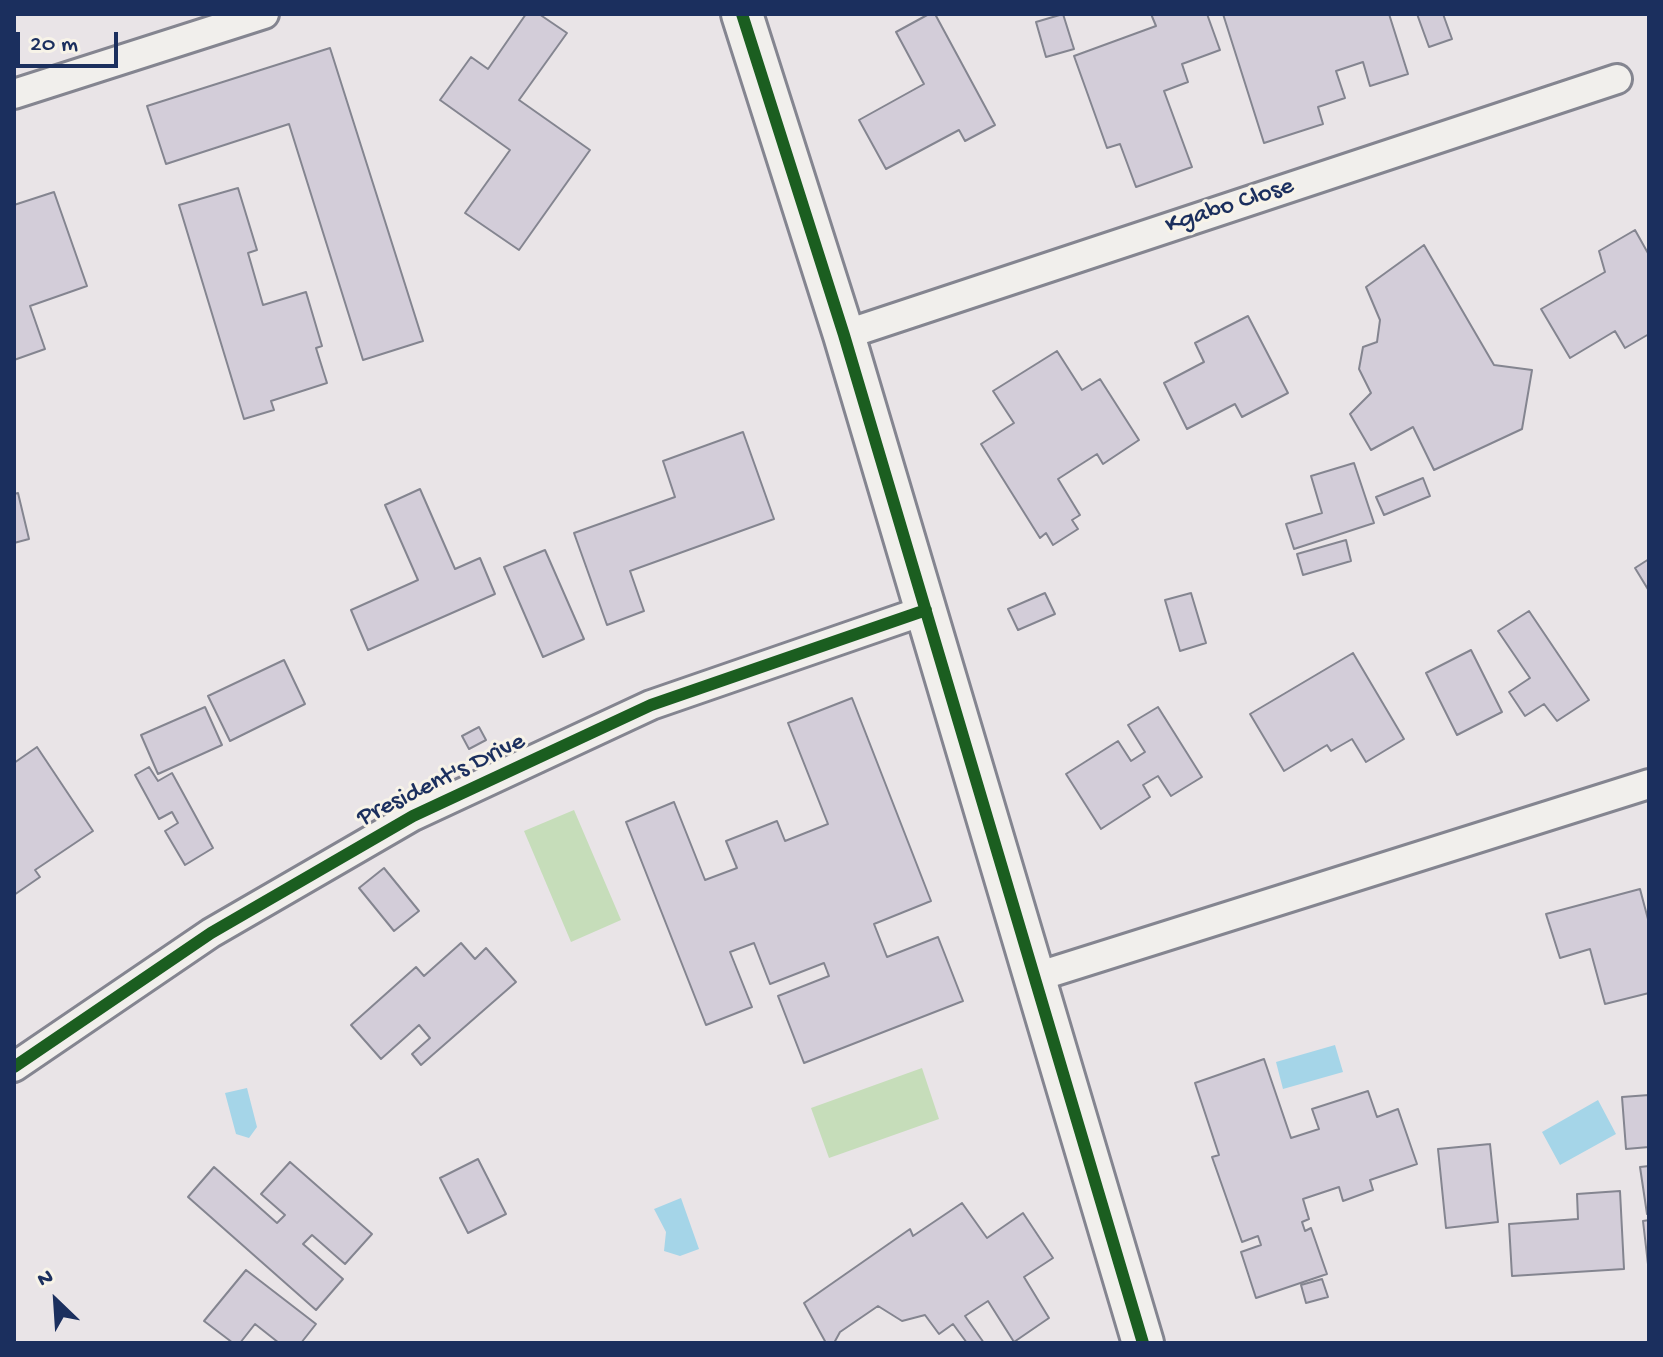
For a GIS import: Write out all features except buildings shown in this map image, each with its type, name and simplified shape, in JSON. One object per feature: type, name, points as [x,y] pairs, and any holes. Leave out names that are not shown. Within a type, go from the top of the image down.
[{"type":"street","points":[[14,94],[264,14]]},
{"type":"street","points":[[742,14],[844,335],[1143,1343]]},
{"type":"street","name":"Kgabo Close","points":[[844,335],[1617,79]]},
{"type":"street","name":"President's Drive","points":[[14,1067],[211,933],[413,816],[651,705],[926,610]]},
{"type":"street","points":[[1036,977],[1649,784]]},
{"type":"green space","points":[[574,810],[621,920],[571,942],[524,831]]},
{"type":"green space","points":[[922,1068],[939,1119],[829,1158],[811,1108]]},
{"type":"water","points":[[1335,1045],[1343,1072],[1283,1089],[1276,1062]]},
{"type":"water","points":[[247,1088],[257,1127],[249,1138],[236,1134],[225,1093]]},
{"type":"water","points":[[1598,1100],[1616,1134],[1560,1165],[1542,1132]]},
{"type":"water","points":[[681,1198],[699,1249],[680,1256],[664,1251],[666,1232],[654,1209]]},
{"type":"cycle path","points":[[742,14],[844,335],[1143,1343]]},
{"type":"cycle path","points":[[14,1067],[211,933],[413,816],[651,705],[926,610]]}]
